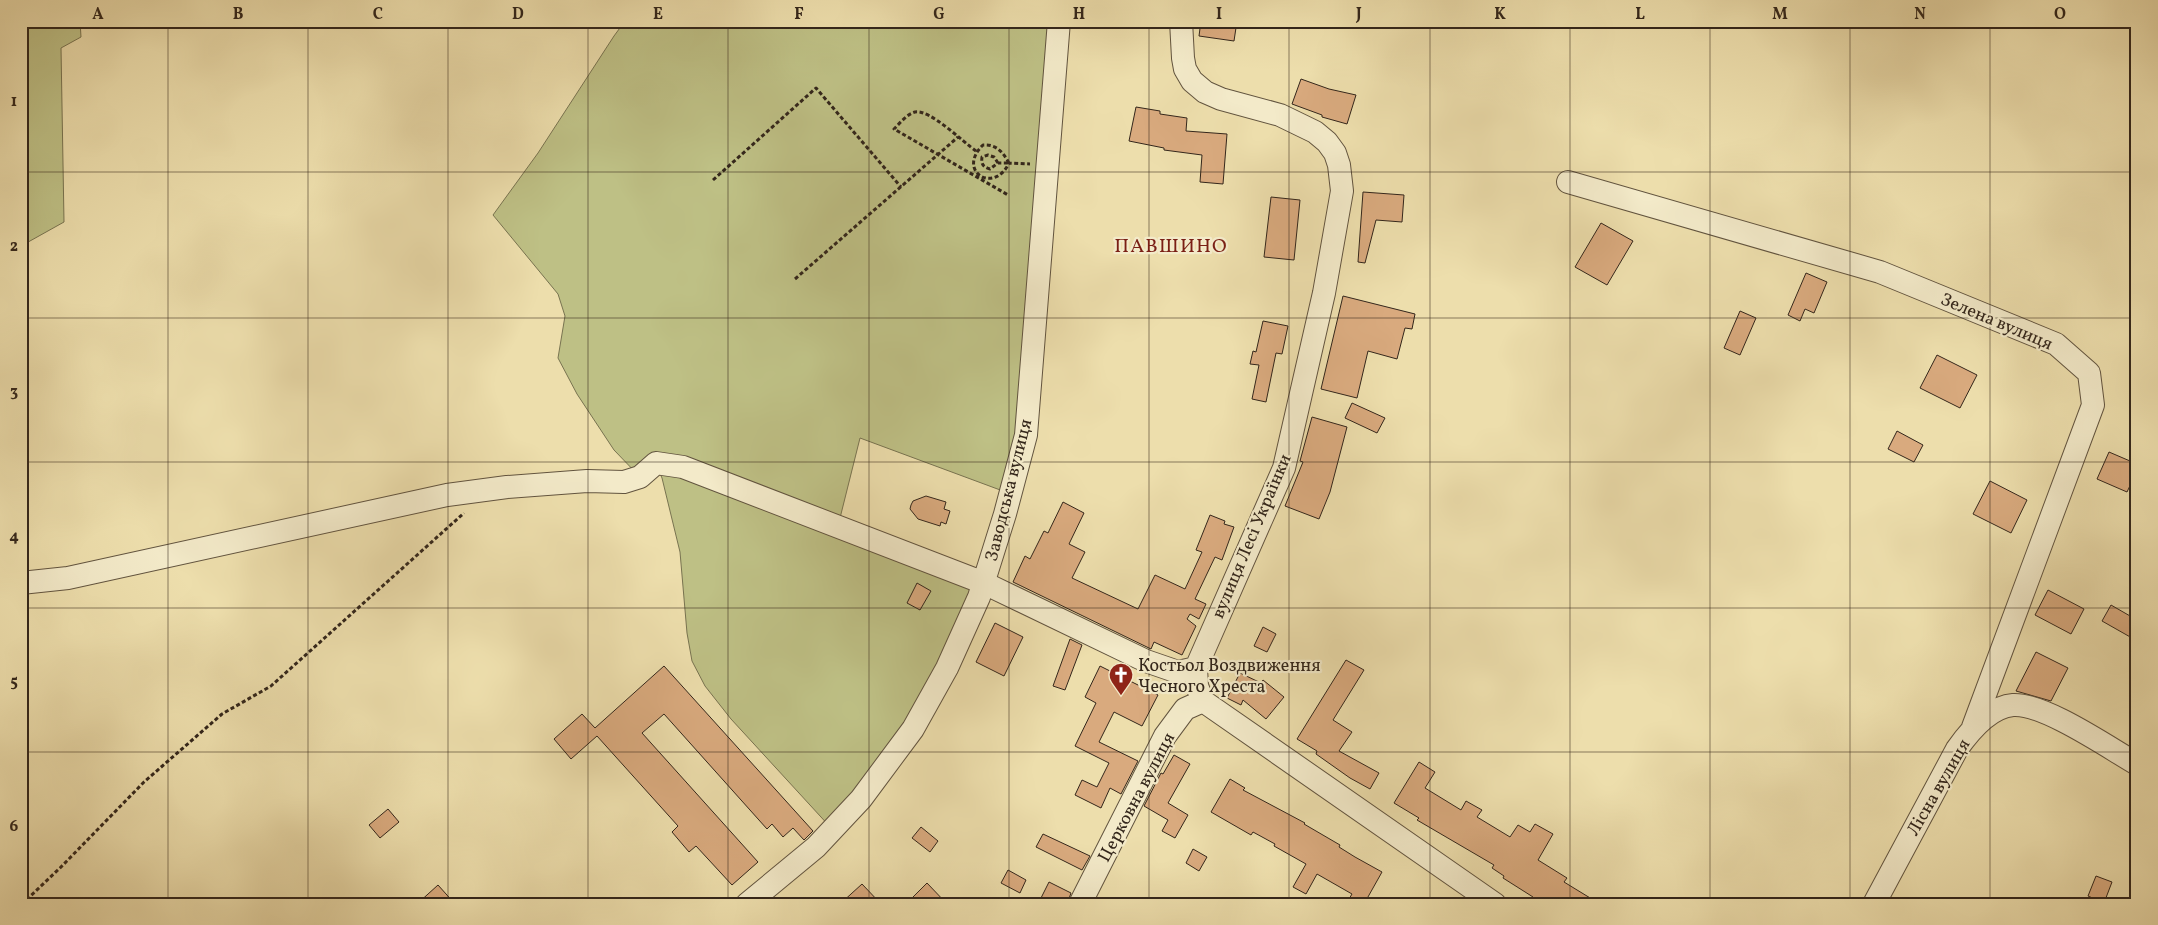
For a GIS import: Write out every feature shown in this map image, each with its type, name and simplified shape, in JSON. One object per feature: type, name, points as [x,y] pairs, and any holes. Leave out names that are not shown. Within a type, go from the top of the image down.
[{"type":"street","name":"Заводська вулиця","points":[[747,904],[816,847],[861,799],[913,729],[947,668],[984,583],[1006,514],[1026,435],[1059,21]]},
{"type":"street","name":"вулиця Лесі Українки","points":[[1181,21],[1185,69],[1192,81],[1205,92],[1221,99],[1280,115],[1315,132],[1327,142],[1335,153],[1339,165],[1342,191],[1324,293],[1284,468],[1196,668]]},
{"type":"street","name":"Зелена вулиця","points":[[1568,182],[1880,272],[2056,344],[2089,373],[2093,405],[1973,727]]},
{"type":"street","points":[[21,583],[68,578],[447,495],[507,487],[587,481],[624,482],[640,476],[656,464],[684,467],[984,583],[1146,661],[1178,672],[1196,668],[1197,686],[1203,701],[1495,904]]},
{"type":"street","name":"Церковна вулиця","points":[[1080,904],[1165,736],[1185,709],[1203,701]]},
{"type":"street","name":"Лісна вулиця","points":[[1874,904],[1957,749],[1973,727],[1991,713],[2012,705],[2032,709],[2060,720],[2137,764]]},
{"type":"path","points":[[713,180],[816,88],[901,187]]},
{"type":"path","points":[[976,151],[958,138],[933,115],[917,111],[908,115],[894,129],[1008,195]]},
{"type":"path","points":[[795,279],[958,138]]},
{"type":"path","points":[[990,144],[999,149],[1009,163],[1006,170],[997,178],[979,177],[973,168],[973,159],[976,151],[983,145],[990,144]]},
{"type":"path","points":[[998,163],[994,157],[988,155],[982,157],[981,163],[985,168],[990,169],[998,163],[1048,164]]},
{"type":"path","points":[[22,904],[144,782],[222,714],[272,686],[469,509]]},
{"type":"green space","points":[[24,21],[80,21],[81,37],[61,48],[64,222],[21,246],[21,79]]},
{"type":"green space","points":[[625,21],[1059,21],[1011,494],[860,438],[838,526],[984,583],[947,668],[832,829],[731,719],[705,686],[692,661],[687,633],[680,552],[662,478],[656,464],[640,477],[614,450],[577,394],[558,358],[565,316],[558,294],[493,215],[538,153]]},
{"type":"building","points":[[1201,21],[1237,21],[1234,41],[1199,36]]},
{"type":"building","points":[[1301,79],[1329,89],[1356,95],[1347,124],[1322,117],[1322,115],[1292,104]]},
{"type":"building","points":[[1136,107],[1160,111],[1160,114],[1187,118],[1186,131],[1227,134],[1223,184],[1200,182],[1202,155],[1164,150],[1164,148],[1129,141]]},
{"type":"building","points":[[1363,192],[1404,195],[1402,222],[1376,220],[1365,263],[1358,262]]},
{"type":"building","points":[[1271,197],[1300,200],[1294,260],[1264,257]]},
{"type":"building","points":[[1601,223],[1633,241],[1607,285],[1575,267]]},
{"type":"building","points":[[1806,273],[1827,282],[1814,313],[1805,309],[1800,321],[1788,315]]},
{"type":"building","points":[[1343,296],[1415,314],[1412,329],[1405,328],[1397,359],[1368,351],[1357,398],[1321,389]]},
{"type":"building","points":[[1740,311],[1756,318],[1740,355],[1724,348]]},
{"type":"building","points":[[1263,321],[1288,326],[1282,354],[1276,353],[1266,402],[1252,399],[1259,365],[1250,364],[1253,351],[1256,352]]},
{"type":"building","points":[[1937,355],[1977,375],[1960,408],[1920,388]]},
{"type":"building","points":[[1352,403],[1385,418],[1377,433],[1345,418]]},
{"type":"building","points":[[1312,417],[1347,427],[1330,492],[1319,519],[1285,506],[1303,462],[1300,461]]},
{"type":"building","points":[[1897,431],[1923,445],[1914,462],[1888,449]]},
{"type":"building","points":[[2109,452],[2137,464],[2137,471],[2127,492],[2097,479]]},
{"type":"building","points":[[1990,481],[2027,500],[2011,533],[1973,514]]},
{"type":"building","points":[[926,496],[946,502],[944,509],[950,511],[946,524],[941,522],[940,526],[918,519],[910,509],[913,501]]},
{"type":"building","points":[[1063,502],[1084,513],[1069,544],[1085,552],[1072,578],[1138,609],[1155,575],[1185,589],[1202,552],[1196,550],[1210,515],[1225,521],[1224,524],[1234,527],[1222,560],[1215,557],[1195,599],[1206,604],[1199,619],[1190,614],[1187,619],[1196,626],[1182,655],[1154,642],[1151,649],[1013,582],[1025,556],[1030,559],[1044,531],[1048,533]]},
{"type":"building","points":[[917,583],[931,591],[920,610],[907,603]]},
{"type":"building","points":[[2048,590],[2084,609],[2071,634],[2035,615]]},
{"type":"building","points":[[2111,605],[2137,620],[2137,629],[2132,638],[2102,621]]},
{"type":"building","points":[[995,623],[1023,637],[1004,676],[976,662]]},
{"type":"building","points":[[1263,627],[1276,634],[1267,652],[1254,646]]},
{"type":"building","points":[[1070,639],[1082,645],[1065,690],[1053,686]]},
{"type":"building","points":[[2036,652],[2068,668],[2051,701],[2016,691]]},
{"type":"building","points":[[1346,660],[1364,670],[1333,720],[1352,732],[1339,751],[1379,773],[1370,789],[1350,778],[1316,754],[1317,751],[1297,739]]},
{"type":"building","points":[[664,666],[813,831],[804,840],[793,828],[783,837],[772,824],[767,829],[664,714],[642,733],[758,862],[732,885],[696,846],[689,852],[672,832],[678,826],[597,736],[571,759],[554,739],[582,714],[595,728]]},
{"type":"building","points":[[1100,666],[1158,695],[1142,726],[1114,712],[1099,742],[1138,761],[1121,794],[1110,788],[1101,808],[1075,795],[1082,780],[1097,787],[1109,763],[1075,746],[1096,703],[1085,697]]},
{"type":"building","points":[[1240,673],[1261,683],[1263,680],[1284,697],[1266,719],[1243,700],[1241,705],[1227,698]]},
{"type":"building","points":[[1174,755],[1190,764],[1168,803],[1188,815],[1175,838],[1162,831],[1168,820],[1144,806],[1161,773],[1163,774]]},
{"type":"building","points":[[1419,762],[1435,772],[1425,788],[1461,810],[1466,801],[1482,810],[1477,817],[1510,837],[1518,825],[1530,832],[1535,824],[1553,834],[1538,860],[1567,878],[1564,882],[1600,904],[1540,904],[1532,899],[1533,897],[1503,878],[1504,876],[1492,868],[1494,865],[1417,820],[1419,818],[1394,803]]},
{"type":"building","points":[[1230,779],[1245,788],[1243,790],[1305,823],[1340,845],[1339,847],[1382,872],[1364,904],[1346,904],[1352,894],[1317,874],[1306,894],[1293,887],[1306,864],[1274,846],[1275,844],[1253,832],[1251,835],[1211,812]]},
{"type":"building","points":[[388,809],[399,822],[380,838],[369,825]]},
{"type":"building","points":[[921,827],[938,841],[930,852],[912,838]]},
{"type":"building","points":[[1043,834],[1090,856],[1082,870],[1036,847]]},
{"type":"building","points":[[1193,849],[1207,857],[1199,871],[1186,863]]},
{"type":"building","points":[[1008,870],[1026,880],[1020,893],[1001,883]]},
{"type":"building","points":[[2096,876],[2112,882],[2104,903],[2088,896]]},
{"type":"building","points":[[1049,882],[1071,893],[1067,904],[1052,904],[1041,898]]},
{"type":"building","points":[[927,883],[947,904],[906,904]]},
{"type":"building","points":[[862,884],[881,904],[840,904]]},
{"type":"building","points":[[438,885],[455,904],[417,904]]},
{"type":"place","name":"Костьол Воздвиження Чесного Хреста","points":[[1121,696]]},
{"type":"district","name":"ПАВШИНО","points":[[1171,245]]}]
